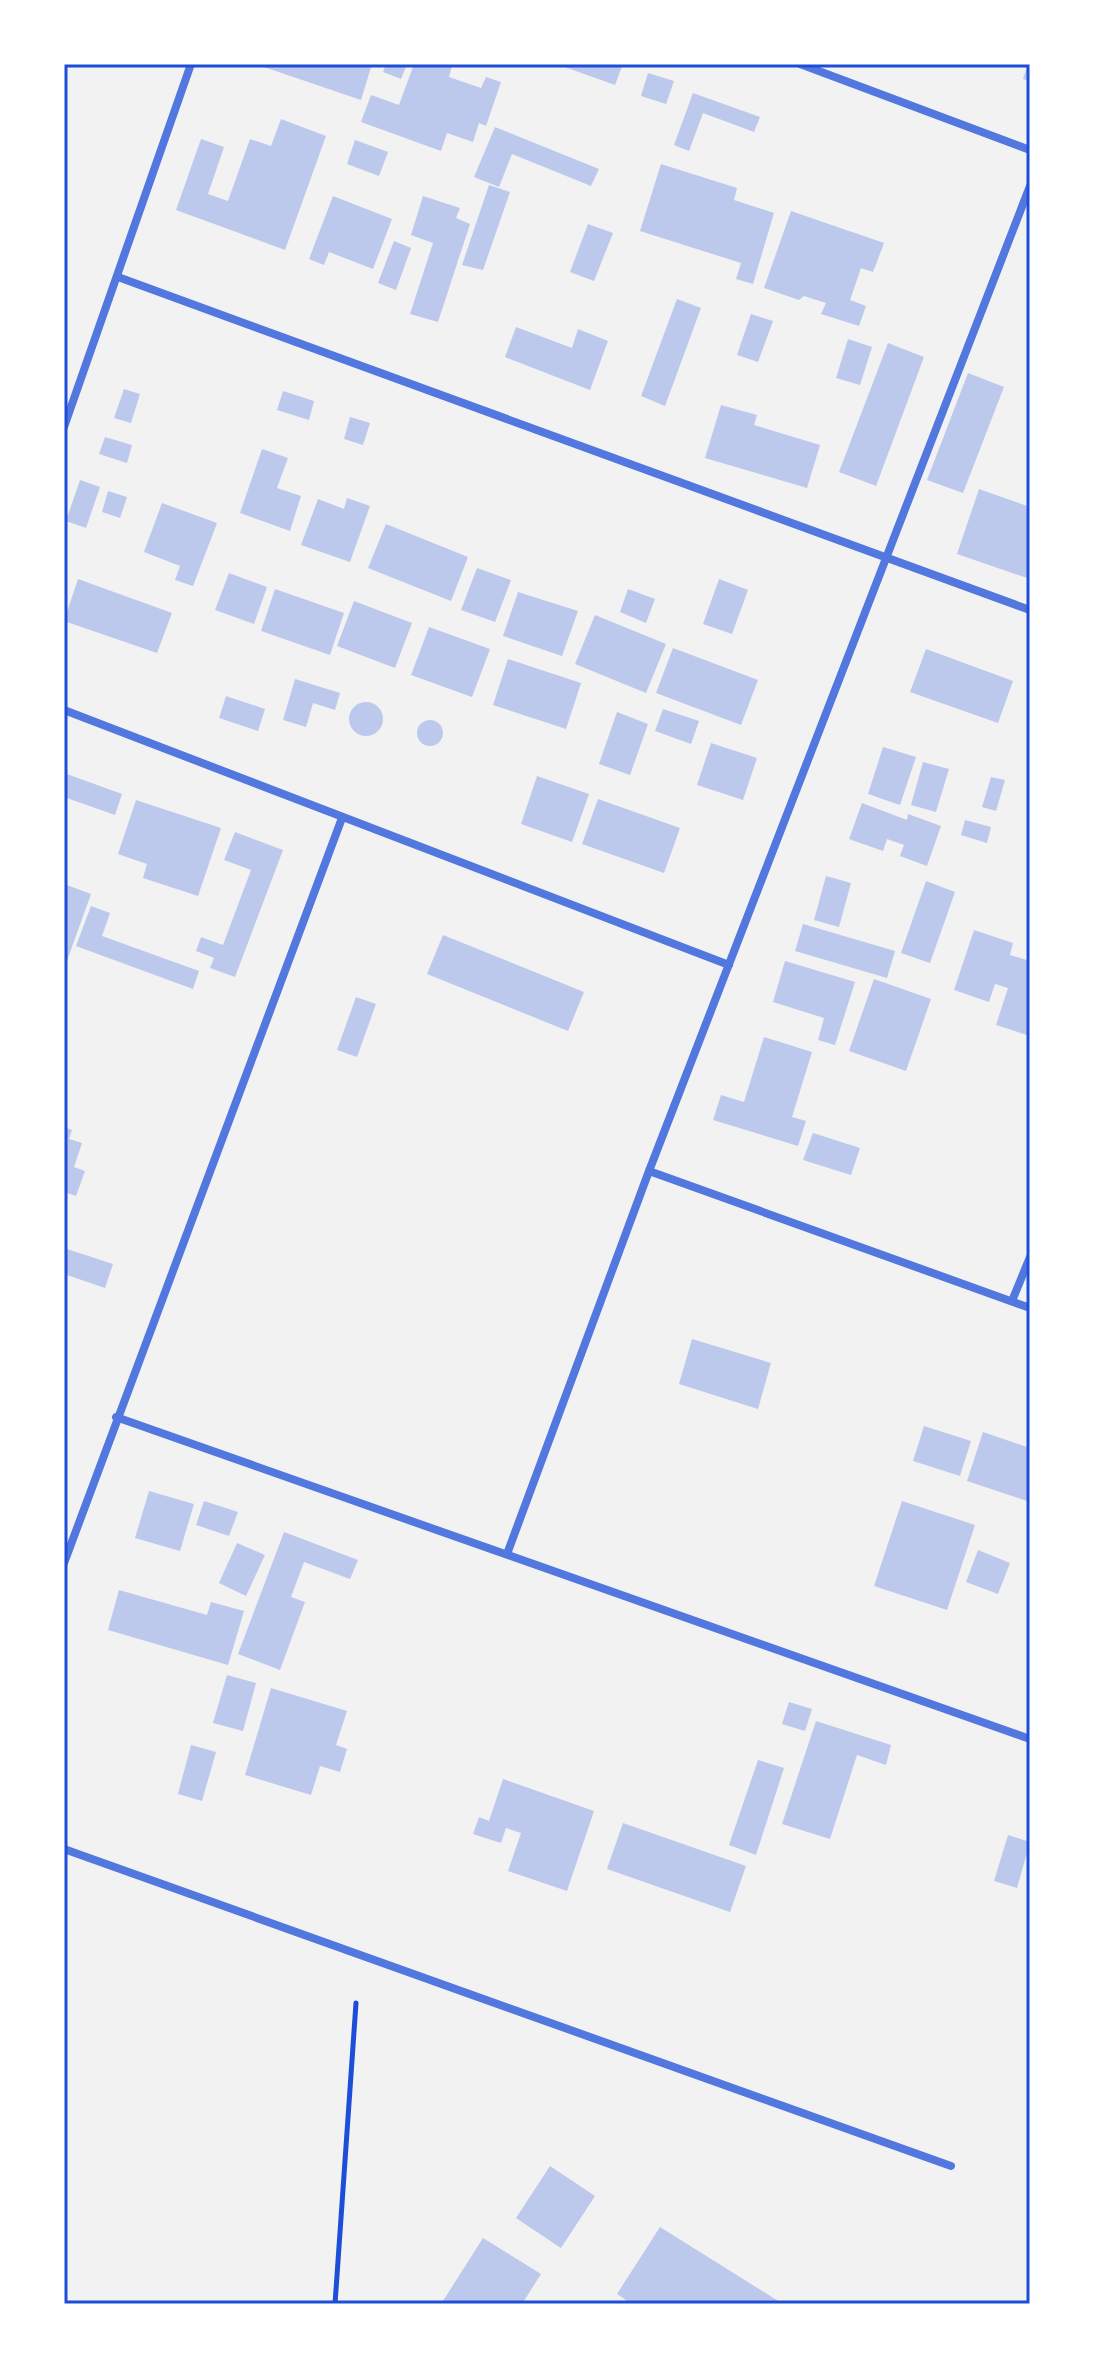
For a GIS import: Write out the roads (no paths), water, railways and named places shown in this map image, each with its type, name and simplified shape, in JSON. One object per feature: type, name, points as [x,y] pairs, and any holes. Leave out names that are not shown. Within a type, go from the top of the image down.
[{"type":"street","points":[[64,427],[191,64]]},
{"type":"street","points":[[800,64],[1030,150]]},
{"type":"street","points":[[507,1554],[649,1171],[1030,186]]},
{"type":"street","points":[[118,277],[1030,610]]},
{"type":"street","points":[[64,710],[729,965]]},
{"type":"street","points":[[64,1563],[342,818]]},
{"type":"street","points":[[649,1171],[1030,1308]]},
{"type":"street","points":[[1012,1301],[1030,1257]]},
{"type":"street","points":[[116,1417],[1030,1739]]},
{"type":"street","points":[[64,1849],[951,2166]]}]
